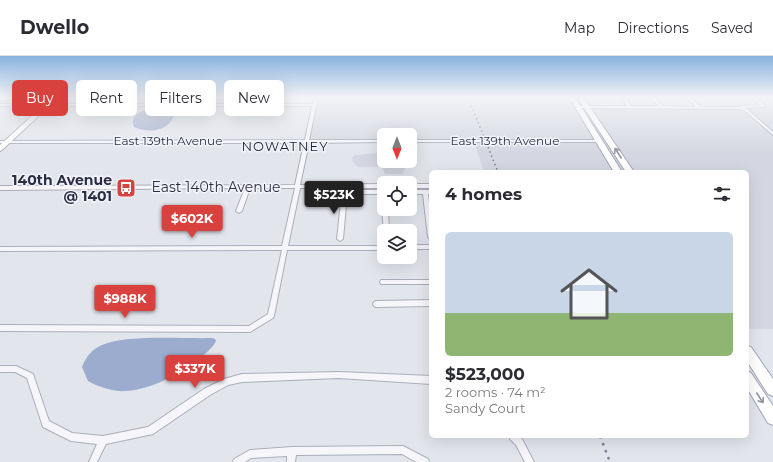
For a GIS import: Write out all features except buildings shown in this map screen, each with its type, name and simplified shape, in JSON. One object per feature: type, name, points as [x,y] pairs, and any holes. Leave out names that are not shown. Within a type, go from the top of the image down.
[{"type":"main road","points":[[584,116],[617,170]]},
{"type":"main road","points":[[593,116],[629,170]]},
{"type":"main road","points":[[749,354],[773,390]]},
{"type":"main road","points":[[749,380],[773,418]]},
{"type":"street","points":[[0,149],[35,116]]},
{"type":"street","points":[[0,328],[250,329],[271,316],[312,116]]},
{"type":"street","points":[[753,116],[773,134]]},
{"type":"street","name":"East 139th Avenue","points":[[0,142],[377,141]]},
{"type":"street","name":"East 139th Avenue","points":[[417,141],[599,141]]},
{"type":"street","points":[[239,211],[248,186]]},
{"type":"street","name":"East 140th Avenue","points":[[0,188],[377,186]]},
{"type":"street","points":[[417,186],[429,186]]},
{"type":"street","points":[[340,239],[344,192],[377,192]]},
{"type":"street","points":[[417,192],[428,192],[429,207]]},
{"type":"street","points":[[417,247],[429,247]]},
{"type":"street","points":[[0,248],[377,248]]},
{"type":"street","points":[[383,282],[429,282]]},
{"type":"street","points":[[376,304],[429,303]]},
{"type":"street","points":[[0,369],[16,369],[30,376],[46,424],[72,438],[103,440],[150,431],[207,392],[227,382],[242,378],[339,376],[429,380]]},
{"type":"street","points":[[515,438],[519,442],[530,462]]},
{"type":"street","points":[[93,462],[103,440]]},
{"type":"street","points":[[237,462],[250,454],[292,451],[403,450],[426,462]]},
{"type":"street","points":[[291,462],[292,451]]},
{"type":"shaded area","points":[[314,116],[581,116],[596,140],[417,139],[417,128],[377,128],[377,139],[310,139]]},
{"type":"shaded area","points":[[585,116],[591,116],[626,170],[620,170]]},
{"type":"shaded area","points":[[595,116],[751,116],[773,136],[773,329],[749,329],[749,170],[632,170]]},
{"type":"shaded area","points":[[755,116],[773,116],[773,132]]},
{"type":"shaded area","points":[[474,142],[597,143],[615,170],[483,170]]},
{"type":"shaded area","points":[[377,153],[377,167],[358,167],[353,162],[352,157],[355,155]]},
{"type":"shaded area","points":[[382,168],[405,168],[403,174],[385,174]]},
{"type":"water","points":[[136,116],[174,116],[167,125],[157,130],[145,130],[134,127],[133,120]]},
{"type":"water","points":[[213,338],[216,340],[210,349],[189,366],[166,380],[138,389],[116,391],[106,389],[88,381],[82,367],[87,357],[98,347],[126,339]]},
{"type":"railway","points":[[476,116],[497,170]]},
{"type":"railway","points":[[601,438],[610,462]]},
{"type":"place","name":"140th Avenue @ 1401","points":[[126,188]]},
{"type":"district","name":"NOWATNEY","points":[[285,146]]}]
